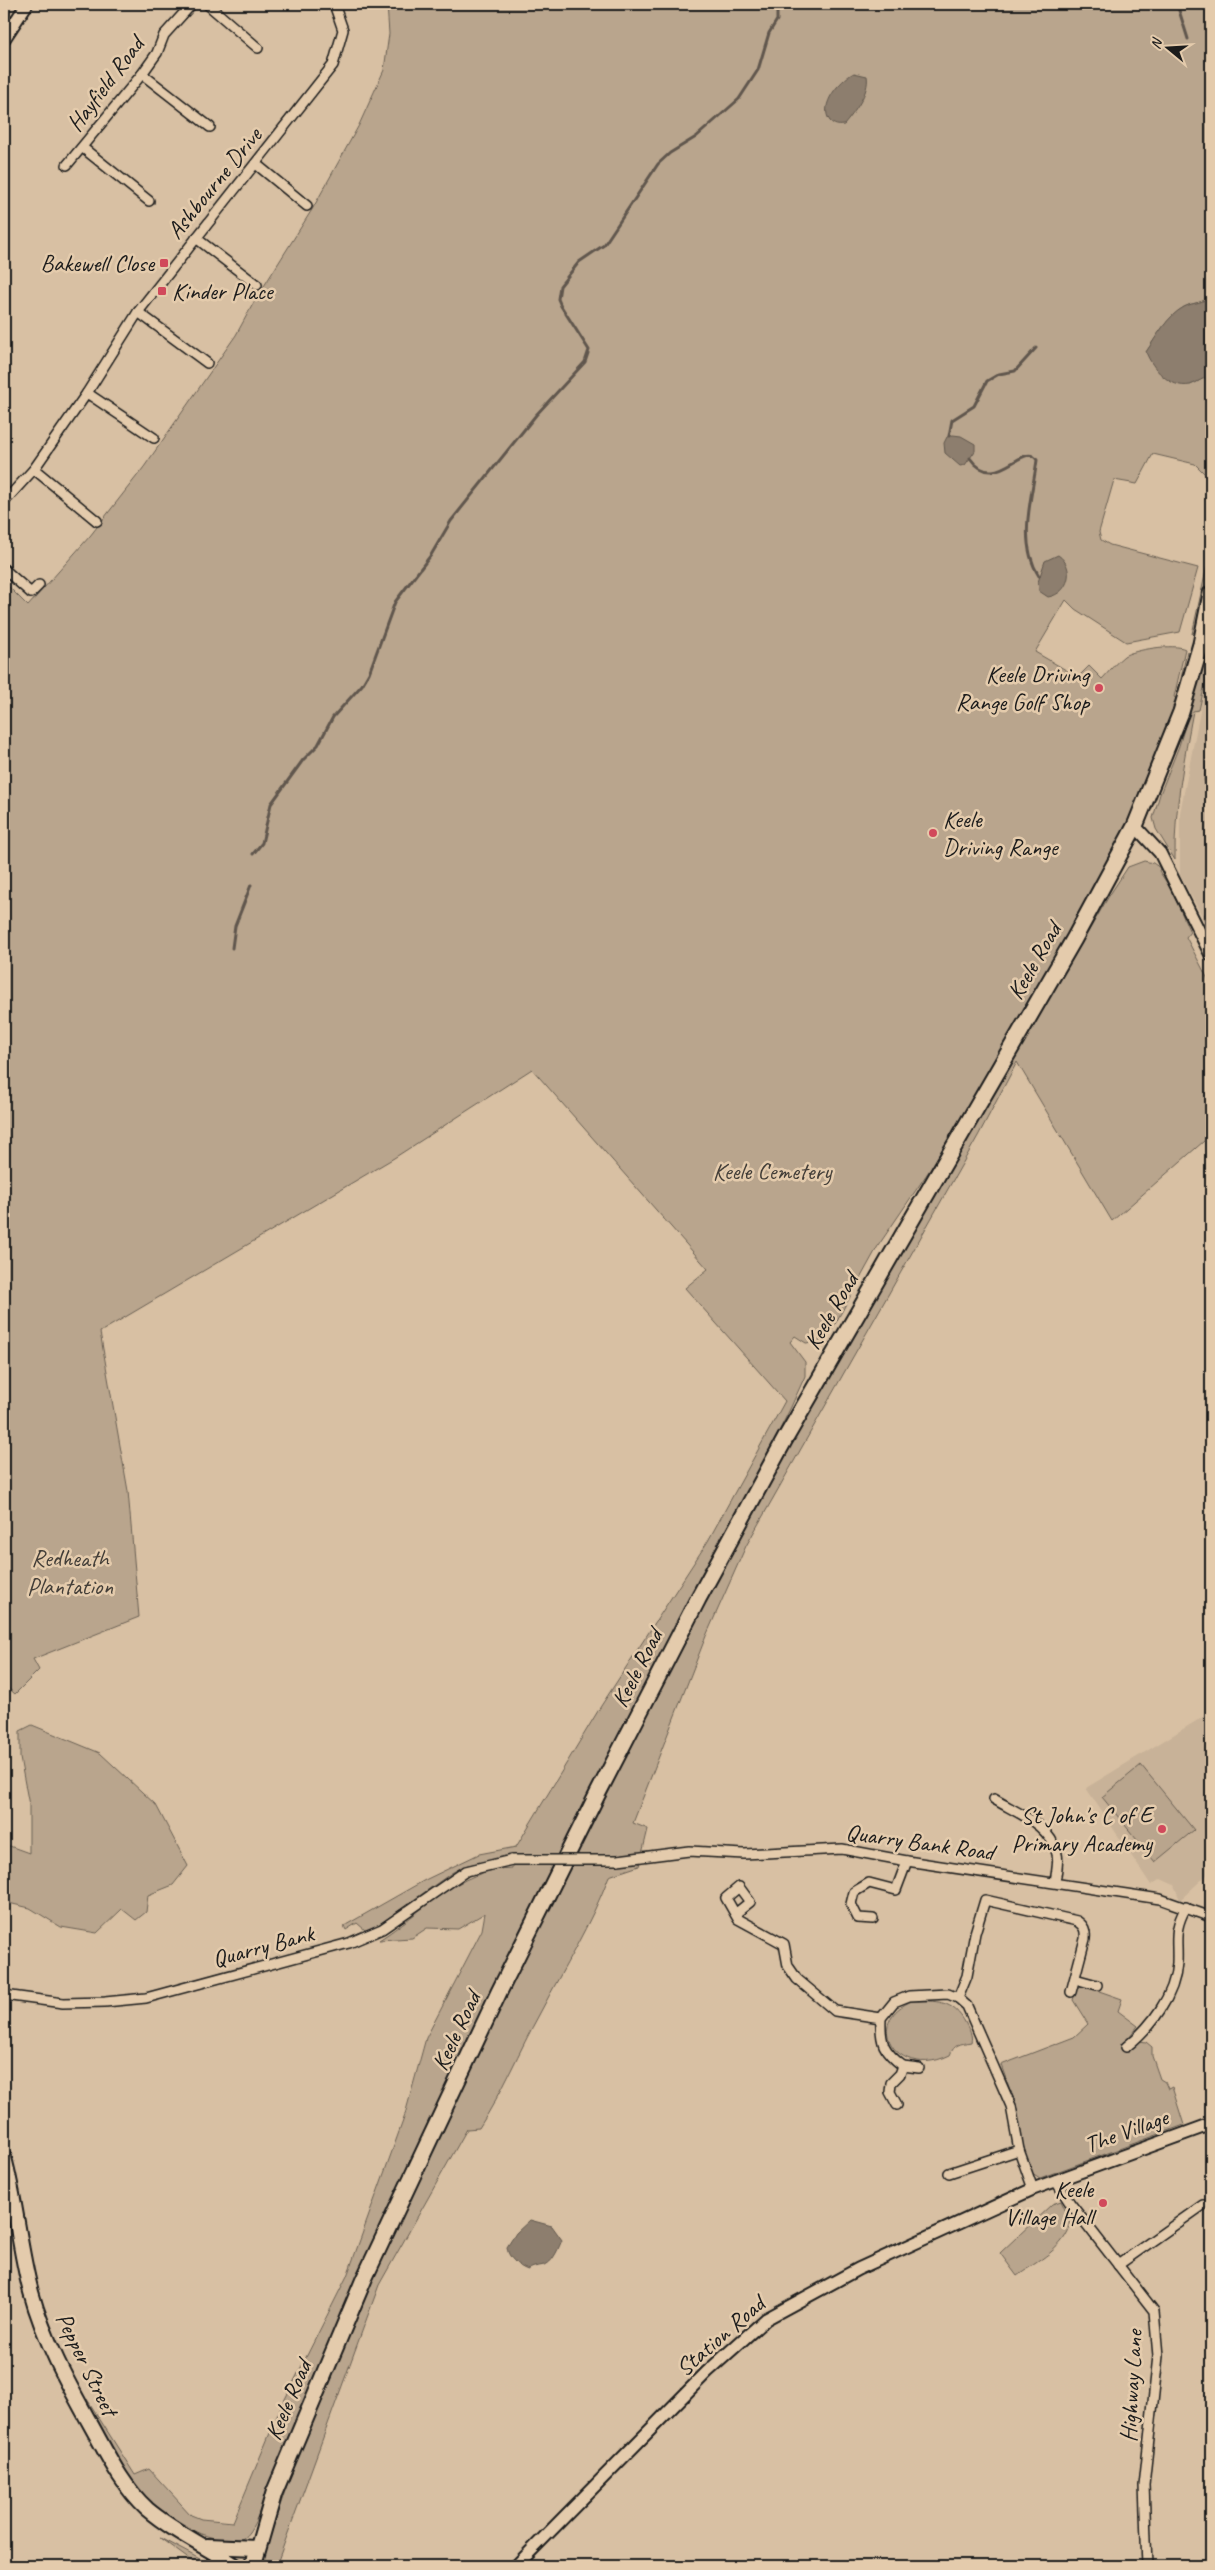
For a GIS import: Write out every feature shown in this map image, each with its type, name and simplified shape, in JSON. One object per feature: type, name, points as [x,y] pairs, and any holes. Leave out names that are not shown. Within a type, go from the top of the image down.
[{"type":"main road","name":"Keele Road","points":[[253,2566],[274,2493],[364,2279],[495,2001],[597,1795],[694,1607],[785,1439],[1074,939],[1135,826],[1181,712],[1201,644],[1211,594]]},
{"type":"main road","name":"Pepper Street","points":[[4,2158],[30,2290],[38,2318],[68,2384],[113,2464],[145,2507],[167,2525],[236,2566]]},
{"type":"main road","name":"Pepper Street","points":[[204,2546],[257,2548]]},
{"type":"street","points":[[4,39],[27,4]]},
{"type":"street","name":"Hayfield Road","points":[[67,165],[83,148],[142,74],[157,53],[164,35],[192,4]]},
{"type":"street","points":[[207,4],[258,48]]},
{"type":"street","name":"Ashbourne Drive","points":[[4,502],[34,469],[87,393],[138,312],[333,65],[343,30],[334,4]]},
{"type":"street","points":[[142,74],[210,128]]},
{"type":"street","points":[[83,148],[149,201]]},
{"type":"street","points":[[256,164],[307,206]]},
{"type":"street","points":[[196,238],[256,285]]},
{"type":"street","points":[[138,312],[207,363]]},
{"type":"street","points":[[87,393],[154,438]]},
{"type":"street","points":[[34,469],[97,521]]},
{"type":"street","points":[[4,569],[31,593],[39,585]]},
{"type":"street","points":[[1135,826],[1160,853],[1211,955]]},
{"type":"street","points":[[994,1799],[1040,1826],[1050,1836],[1058,1855],[1055,1882]]},
{"type":"street","name":"Quarry Bank Road","points":[[512,1860],[618,1860],[689,1851],[744,1854],[842,1849],[907,1861],[1160,1899],[1211,1917]]},
{"type":"street","name":"Quarry Bank","points":[[4,1995],[63,2003],[105,2002],[146,1998],[349,1943],[382,1929],[466,1871],[512,1860]]},
{"type":"street","points":[[873,1919],[858,1918],[851,1904],[854,1892],[869,1883],[896,1890],[907,1861]]},
{"type":"street","points":[[958,1998],[967,1976],[975,1933],[985,1900],[1077,1921],[1083,1925],[1086,1931],[1085,1939],[1071,1992]]},
{"type":"street","points":[[1126,2047],[1152,2023],[1174,1981],[1177,1964],[1177,1924],[1186,1907]]},
{"type":"street","points":[[736,1914],[738,1919],[784,1944],[788,1966],[797,1979],[835,2010],[881,2018]]},
{"type":"street","points":[[1074,1979],[1097,1985]]},
{"type":"street","points":[[919,2068],[903,2066],[892,2058],[883,2046],[881,2018],[894,2002],[909,1996],[948,1994],[958,1998],[966,2006],[1011,2106],[1019,2150],[1033,2189]]},
{"type":"street","points":[[897,2105],[890,2092],[891,2083],[900,2074],[903,2066]]},
{"type":"street","name":"The Village","points":[[1055,2180],[1211,2124]]},
{"type":"street","points":[[949,2173],[1019,2150]]},
{"type":"street","name":"Station Road","points":[[516,2566],[707,2372],[766,2319],[890,2253],[1055,2180]]},
{"type":"street","name":"Highway Lane","points":[[1055,2180],[1070,2203],[1154,2312],[1158,2356],[1144,2485],[1147,2566]]},
{"type":"street","points":[[1118,2264],[1203,2205]]},
{"type":"shaded area","points":[[854,73],[867,76],[864,95],[844,125],[835,124],[830,121],[827,115],[829,101],[837,87]]},
{"type":"shaded area","points":[[1211,295],[1211,375],[1190,385],[1176,384],[1169,381],[1157,371],[1146,352],[1172,316],[1184,307],[1201,302]]},
{"type":"shaded area","points":[[953,435],[961,436],[975,444],[975,451],[965,465],[960,466],[945,453],[944,443],[947,437]]},
{"type":"shaded area","points":[[1058,555],[1067,566],[1068,579],[1061,591],[1048,597],[1039,591],[1038,582],[1045,561]]},
{"type":"shaded area","points":[[1211,656],[1211,933],[1180,875],[1180,813]]},
{"type":"shaded area","name":"St John's C of E Primary Academy","points":[[1206,1715],[1211,1721],[1211,1871],[1180,1900],[1174,1885],[1161,1879],[1151,1885],[1086,1788]]},
{"type":"shaded area","points":[[530,2220],[552,2226],[562,2240],[550,2262],[528,2270],[514,2261],[507,2247],[516,2233]]},
{"type":"green space","points":[[387,4],[1211,4],[1211,295],[1201,302],[1184,307],[1172,316],[1146,352],[1190,385],[1211,375],[1211,480],[1195,464],[1153,454],[1137,484],[1114,480],[1099,532],[1101,540],[1110,545],[1198,568],[1180,632],[1126,642],[1075,609],[1066,600],[1035,652],[1078,677],[1089,666],[1102,679],[1121,658],[1129,654],[1164,647],[1180,647],[1185,649],[1174,697],[1179,700],[1134,812],[1066,941],[931,1168],[878,1246],[830,1333],[820,1341],[806,1343],[795,1336],[790,1342],[805,1362],[805,1376],[791,1407],[338,2324],[256,2520],[244,2537],[240,2540],[229,2541],[188,2529],[167,2517],[150,2503],[135,2487],[122,2468],[87,2403],[87,2399],[135,2475],[149,2469],[191,2515],[201,2519],[233,2522],[280,2409],[347,2276],[404,2118],[426,2038],[482,1930],[485,1913],[458,1929],[427,1928],[412,1938],[379,1940],[441,1894],[458,1884],[493,1870],[512,1868],[512,1856],[468,1865],[453,1872],[370,1931],[365,1930],[357,1923],[346,1930],[344,1926],[425,1880],[479,1854],[516,1847],[601,1706],[708,1541],[785,1401],[685,1288],[708,1269],[532,1069],[394,1158],[100,1332],[128,1491],[139,1617],[33,1659],[39,1670],[15,1694],[7,1687],[4,1678],[4,582],[28,606],[90,536],[144,467],[236,335],[254,302],[313,208],[359,125],[384,70],[389,34]]},
{"type":"green space","points":[[1207,566],[1211,569],[1199,626],[1192,634]]},
{"type":"green space","points":[[1211,639],[1211,657],[1199,710],[1193,711],[1183,766],[1176,822],[1175,860],[1156,829],[1153,818],[1160,794],[1179,746]]},
{"type":"green space","points":[[1187,651],[1190,661],[1181,693],[1178,692]]},
{"type":"green space","points":[[1211,732],[1211,816],[1204,780]]},
{"type":"green space","points":[[1144,861],[1153,863],[1160,868],[1159,871],[1171,889],[1190,932],[1186,937],[1211,985],[1211,1135],[1112,1221],[1017,1062],[978,1136],[746,1546],[706,1636],[633,1823],[648,1829],[639,1866],[609,1876],[586,1928],[532,2027],[496,2100],[479,2128],[467,2129],[379,2285],[276,2566],[260,2566],[297,2455],[347,2331],[463,2081],[598,1804],[768,1482],[1109,896],[1128,867]]},
{"type":"green space","points":[[1211,905],[1211,933],[1203,917]]},
{"type":"green space","points":[[32,1725],[100,1753],[156,1805],[188,1866],[173,1885],[148,1895],[146,1912],[136,1920],[122,1909],[97,1933],[61,1927],[30,1908],[4,1902],[4,1844],[29,1853],[29,1805],[20,1758],[20,1731]]},
{"type":"green space","points":[[1141,1765],[1194,1830],[1155,1862],[1102,1797]]},
{"type":"green space","points":[[1082,1985],[1122,1999],[1118,2011],[1138,2026],[1123,2044],[1130,2051],[1140,2041],[1146,2042],[1152,2047],[1152,2056],[1160,2079],[1165,2082],[1168,2089],[1172,2087],[1184,2125],[1040,2178],[1032,2173],[1021,2143],[1013,2098],[1001,2065],[1074,2037],[1088,2024],[1073,2000],[1077,1988]]},
{"type":"green space","points":[[912,2001],[929,2001],[950,2006],[961,2016],[966,2024],[971,2035],[971,2042],[958,2045],[950,2055],[931,2061],[915,2060],[901,2055],[892,2046],[888,2034],[889,2022],[897,2010]]},
{"type":"green space","points":[[1061,2201],[1071,2222],[1068,2231],[1057,2247],[1017,2276],[1000,2253],[1052,2204]]},
{"type":"green space","points":[[160,2538],[213,2566],[198,2566]]},
{"type":"waterway","points":[[253,854],[262,843],[271,804],[303,760],[318,745],[333,717],[362,685],[369,673],[395,602],[431,555],[451,521],[536,415],[585,362],[589,350],[561,306],[558,299],[560,286],[579,262],[604,245],[658,164],[670,153],[696,137],[739,99],[758,70],[769,33],[777,20],[777,4]]},
{"type":"waterway","points":[[1177,4],[1188,39]]},
{"type":"waterway","points":[[949,436],[952,420],[974,406],[987,381],[999,374],[1015,371],[1036,348]]},
{"type":"waterway","points":[[970,458],[980,468],[990,471],[999,469],[1025,456],[1031,455],[1037,460],[1027,534],[1032,563],[1039,576]]},
{"type":"waterway","points":[[232,948],[235,926],[251,885]]},
{"type":"place","name":"Bakewell Close","points":[[164,263]]},
{"type":"place","name":"Kinder Place","points":[[162,291]]},
{"type":"place","name":"Keele Driving Range Golf Shop","points":[[1099,688]]},
{"type":"place","name":"Keele Driving Range","points":[[933,833]]},
{"type":"place","name":"St John's C of E Primary Academy","points":[[1162,1829]]},
{"type":"place","name":"Keele Village Hall","points":[[1103,2203]]},
{"type":"park label","name":"Keele Cemetery","points":[[772,1171]]},
{"type":"park label","name":"Redheath Plantation","points":[[70,1572]]}]
